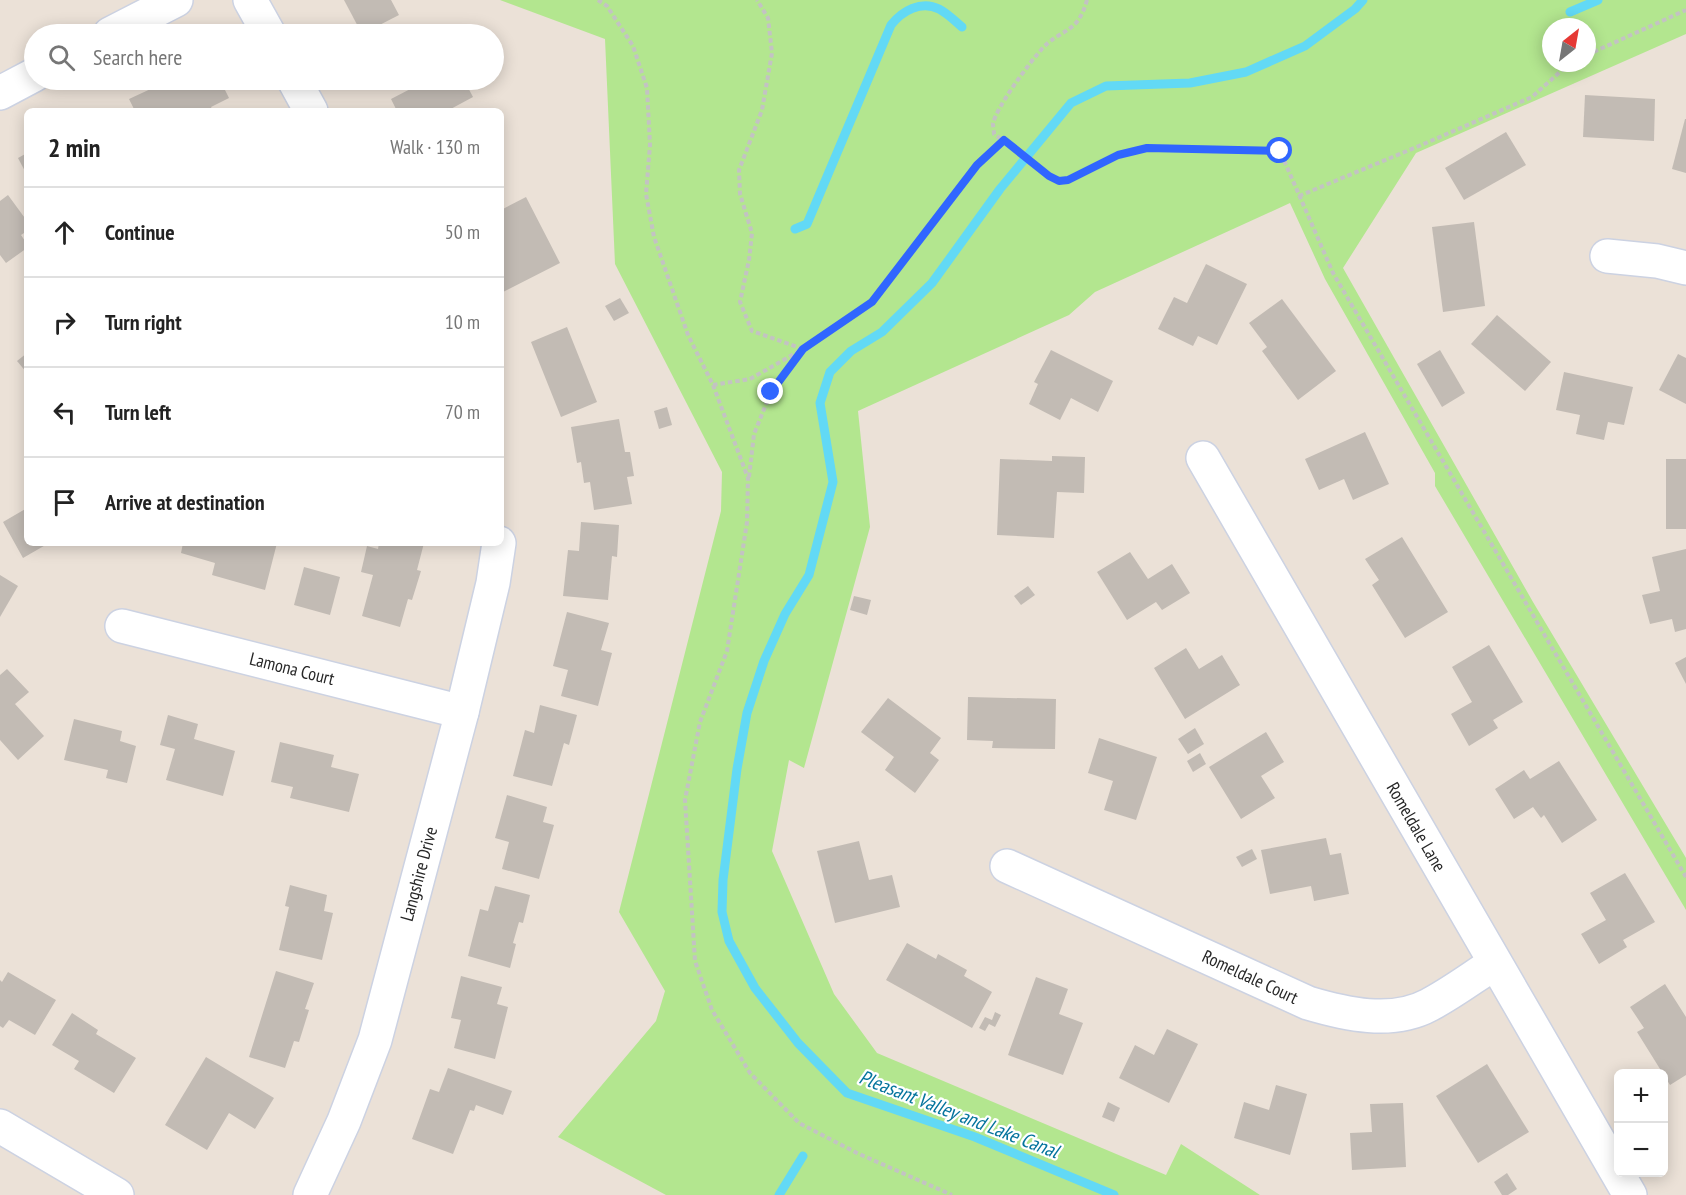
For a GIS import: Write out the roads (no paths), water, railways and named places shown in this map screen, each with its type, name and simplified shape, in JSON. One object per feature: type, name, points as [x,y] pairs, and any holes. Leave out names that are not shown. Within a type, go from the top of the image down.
[{"type":"street","points":[[129,24],[176,0]]},
{"type":"street","points":[[250,0],[263,24]]},
{"type":"street","points":[[0,93],[24,80]]},
{"type":"street","points":[[299,90],[309,108]]},
{"type":"street","points":[[1607,256],[1657,261],[1686,268]]},
{"type":"street","name":"Romeldale Lane","points":[[1203,458],[1630,1195]]},
{"type":"street","name":"Langshire Drive","points":[[310,1195],[344,1121],[375,1041],[462,712],[492,584],[498,546]]},
{"type":"street","name":"Lamona Court","points":[[122,626],[462,712]]},
{"type":"street","name":"Romeldale Court","points":[[1007,866],[1308,1003],[1335,1011],[1395,1016],[1427,1006],[1495,963]]},
{"type":"street","points":[[0,1126],[117,1195]]},
{"type":"waterway","name":"Pleasant Valley and Lake Canal","points":[[1114,1195],[975,1137],[847,1093],[798,1043],[755,988],[729,941],[722,912],[723,880],[737,769],[747,713],[764,661],[785,614],[809,575],[833,482],[820,403],[830,372],[851,351],[882,332],[932,283],[1000,189],[1071,103],[1106,86],[1190,83],[1246,72],[1305,46],[1355,9],[1363,0]]},
{"type":"waterway","points":[[1570,12],[1598,0]]},
{"type":"waterway","points":[[795,229],[807,224],[891,25],[906,11],[925,6],[942,11],[962,27]]},
{"type":"waterway","points":[[779,1195],[803,1156]]}]
